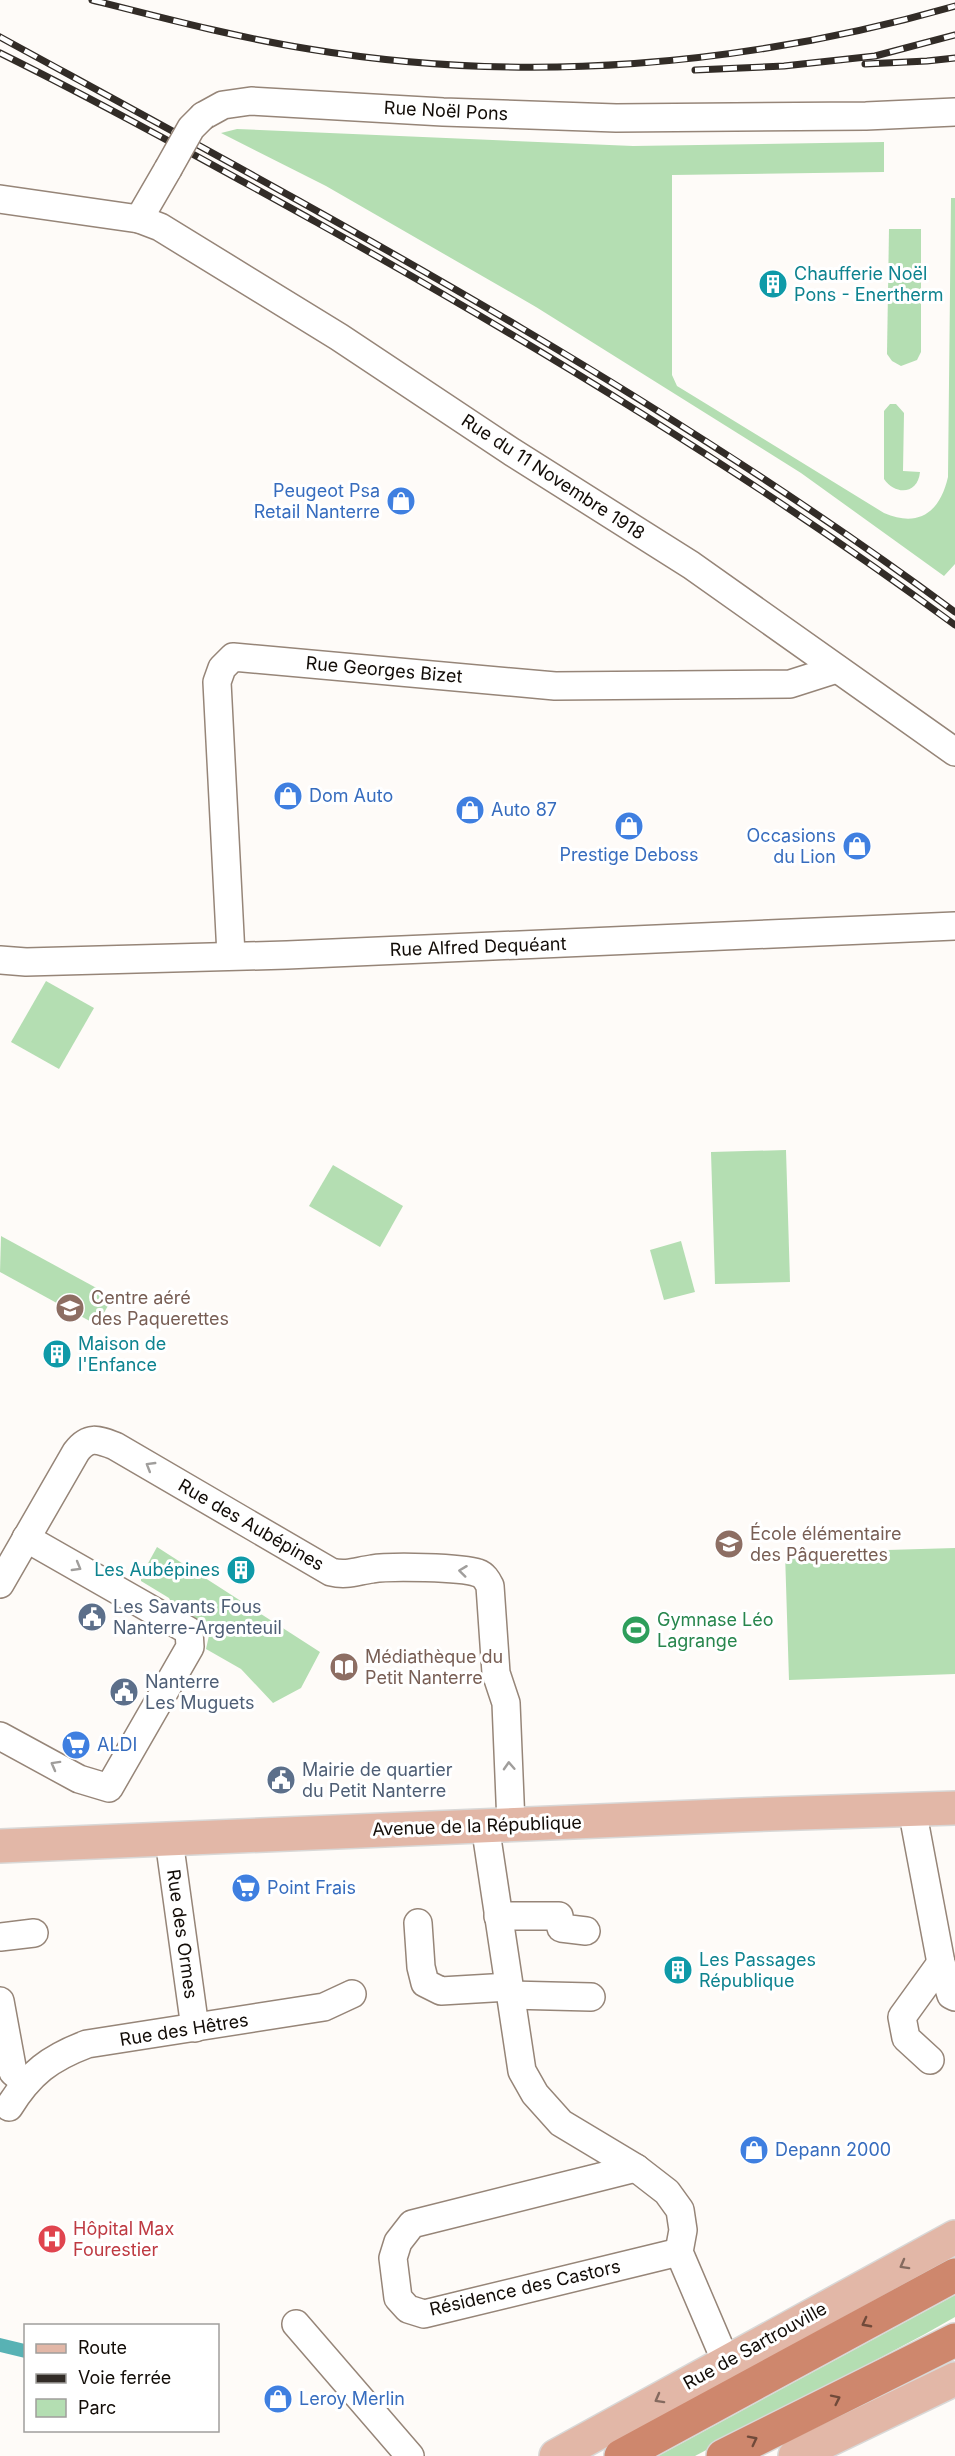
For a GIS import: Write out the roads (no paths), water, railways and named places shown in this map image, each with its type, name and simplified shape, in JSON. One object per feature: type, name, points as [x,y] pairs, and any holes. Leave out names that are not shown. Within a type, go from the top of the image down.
[{"type":"highway","points":[[621,2456],[955,2276]]},
{"type":"highway","points":[[723,2456],[955,2340]]},
{"type":"main road","name":"Avenue de la République","points":[[0,1846],[955,1808]]},
{"type":"main road","name":"Rue de Sartrouville","points":[[556,2456],[955,2237]]},
{"type":"main road","points":[[795,2456],[955,2379]]},
{"type":"street","name":"Rue Noël Pons","points":[[139,219],[191,128],[202,116],[223,105],[251,101],[443,112],[616,118],[866,116],[955,112]]},
{"type":"street","points":[[0,199],[139,219]]},
{"type":"street","name":"Rue du 11 Novembre 1918","points":[[139,219],[160,227],[354,346],[512,452],[691,565],[955,752]]},
{"type":"street","name":"Rue Georges Bizet","points":[[231,955],[217,682],[222,669],[233,657],[555,686],[790,684],[837,669]]},
{"type":"street","name":"Rue Alfred Dequéant","points":[[0,960],[27,962],[311,954],[955,926]]},
{"type":"street","name":"Rue des Aubépines","points":[[0,1584],[76,1452],[83,1442],[95,1439],[115,1446],[331,1572],[343,1575],[373,1568],[444,1569],[479,1573],[486,1578],[490,1586],[496,1673],[506,1703],[498,1825]]},
{"type":"street","points":[[0,1736],[79,1779],[109,1788],[190,1647],[189,1631],[32,1529]]},
{"type":"street","points":[[912,1809],[941,1963],[951,1995],[955,1997]]},
{"type":"street","points":[[498,1825],[498,1916],[522,2071],[536,2094],[561,2123],[636,2168],[667,2192],[680,2210],[683,2230],[679,2252],[726,2362]]},
{"type":"street","name":"Rue des Ormes","points":[[169,1840],[195,2028]]},
{"type":"street","points":[[498,1916],[559,1916],[561,1928],[586,1931]]},
{"type":"street","points":[[418,1923],[421,1967],[425,1983],[441,1991],[510,1991],[591,1997]]},
{"type":"street","points":[[0,1937],[34,1933]]},
{"type":"street","points":[[930,2060],[906,2038],[902,2017],[941,1963]]},
{"type":"street","name":"Rue des Hêtres","points":[[9,2107],[41,2067],[62,2053],[87,2044],[324,2007],[352,1994]]},
{"type":"street","points":[[0,2001],[13,2072],[26,2083]]},
{"type":"street","name":"Résidence des Castors","points":[[636,2168],[412,2224],[404,2232],[393,2258],[398,2298],[408,2309],[424,2314],[679,2252]]},
{"type":"street","points":[[296,2324],[410,2456]]},
{"type":"water","points":[[0,2338],[24,2344],[24,2358],[0,2352]]},
{"type":"railway","points":[[92,0],[227,33],[309,49],[390,60],[472,66],[553,67],[634,63],[715,55],[796,43],[876,27],[955,6]]},
{"type":"railway","points":[[695,70],[784,66],[875,56],[955,35]]},
{"type":"railway","points":[[0,37],[366,239],[607,379],[841,531],[955,612]]},
{"type":"railway","points":[[0,53],[119,114],[316,222],[561,364],[722,464],[955,625]]},
{"type":"railway","points":[[865,64],[955,58]]},
{"type":"place","name":"Chaufferie Noël Pons - Enertherm","points":[[773,284]]},
{"type":"place","name":"Peugeot Psa Retail Nanterre","points":[[401,501]]},
{"type":"place","name":"Dom Auto","points":[[288,796]]},
{"type":"place","name":"Auto 87","points":[[470,810]]},
{"type":"place","name":"Prestige Deboss","points":[[629,826]]},
{"type":"place","name":"Occasions du Lion","points":[[857,846]]},
{"type":"place","name":"Centre aéré des Paquerettes","points":[[70,1308]]},
{"type":"place","name":"Maison de l'Enfance","points":[[57,1354]]},
{"type":"place","name":"École élémentaire des Pâquerettes","points":[[729,1544]]},
{"type":"place","name":"Les Aubépines","points":[[241,1570]]},
{"type":"place","name":"Les Savants Fous Nanterre-Argenteuil","points":[[92,1617]]},
{"type":"place","name":"Gymnase Léo Lagrange","points":[[636,1630]]},
{"type":"place","name":"Médiathèque du Petit Nanterre","points":[[344,1667]]},
{"type":"place","name":"Nanterre Les Muguets","points":[[124,1692]]},
{"type":"place","name":"ALDI","points":[[76,1745]]},
{"type":"place","name":"Mairie de quartier du Petit Nanterre","points":[[281,1780]]},
{"type":"place","name":"Point Frais","points":[[246,1888]]},
{"type":"place","name":"Les Passages République","points":[[678,1970]]},
{"type":"place","name":"Depann 2000","points":[[754,2150]]},
{"type":"place","name":"Hôpital Max Fourestier","points":[[52,2239]]},
{"type":"place","name":"Leroy Merlin","points":[[278,2399]]}]
